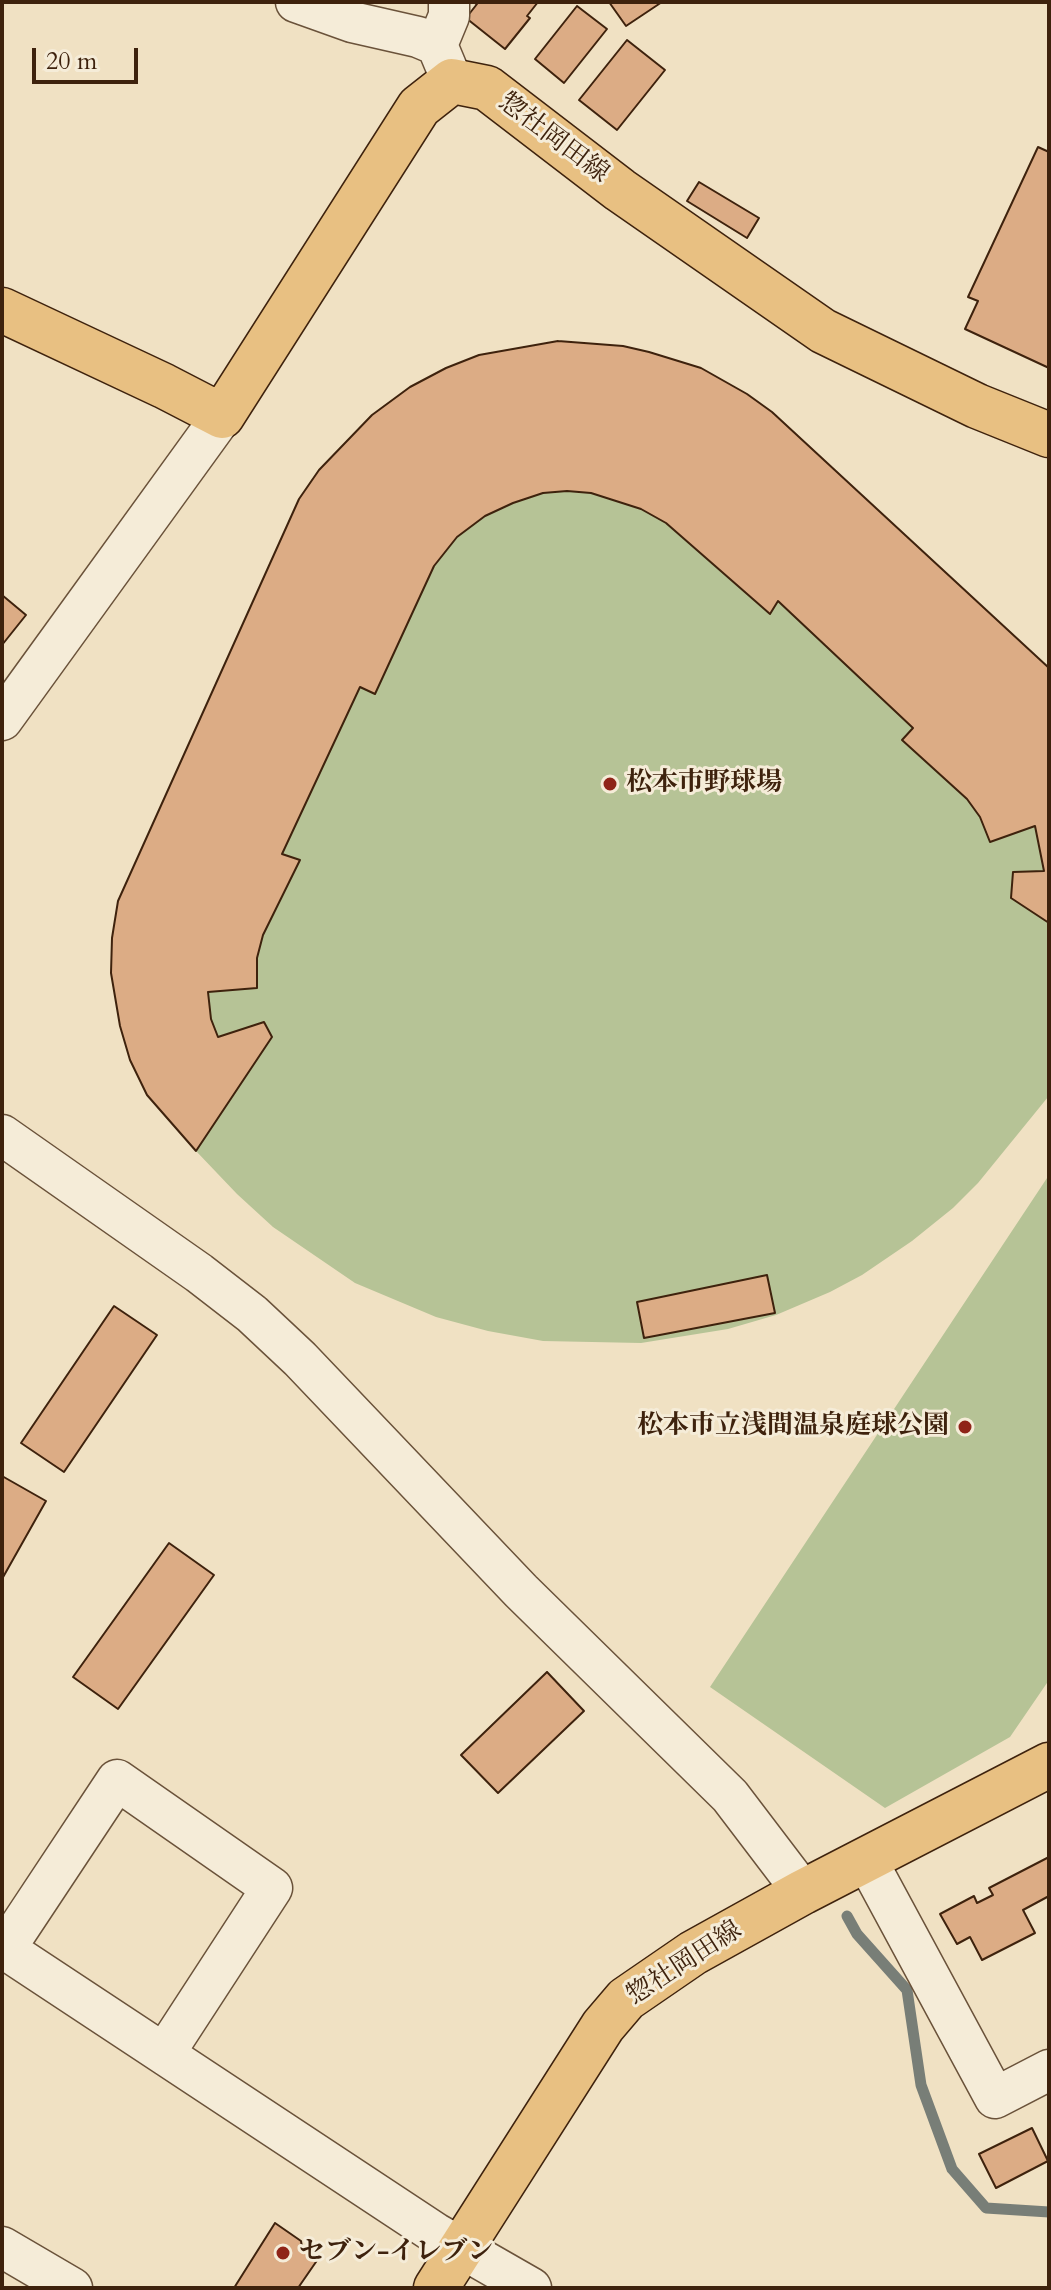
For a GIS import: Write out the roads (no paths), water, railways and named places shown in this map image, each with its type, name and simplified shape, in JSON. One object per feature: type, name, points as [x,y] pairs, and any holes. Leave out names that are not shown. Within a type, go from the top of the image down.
[{"type":"main road","points":[[2,310],[222,416],[445,63]]},
{"type":"main road","name":"惣社岡田線","points":[[445,63],[487,88],[620,190],[823,331],[977,406],[1049,435]]},
{"type":"main road","name":"惣社岡田線","points":[[436,2288],[603,2026],[626,1999],[693,1953],[803,1892],[1049,1765]]},
{"type":"street","points":[[296,2],[352,22],[418,37],[445,63]]},
{"type":"street","points":[[445,63],[449,2]]},
{"type":"street","points":[[2,720],[222,416]]},
{"type":"street","points":[[2,1135],[199,1273],[252,1314],[300,1359],[521,1591],[730,1796],[803,1892]]},
{"type":"street","points":[[164,2054],[272,1888],[117,1780],[4,1948],[164,2054],[461,2250],[531,2288]]},
{"type":"street","points":[[866,1859],[995,2098],[1049,2070]]},
{"type":"street","points":[[2,2247],[72,2288]]},
{"type":"waterway","points":[[847,1916],[857,1934],[907,1990],[921,2085],[952,2169],[986,2208],[1049,2212]]},
{"type":"place","name":"松本市野球場","points":[[610,784]]},
{"type":"place","name":"松本市立浅間温泉庭球公園","points":[[965,1427]]},
{"type":"place","name":"セブン-イレブン","points":[[283,2253]]}]
